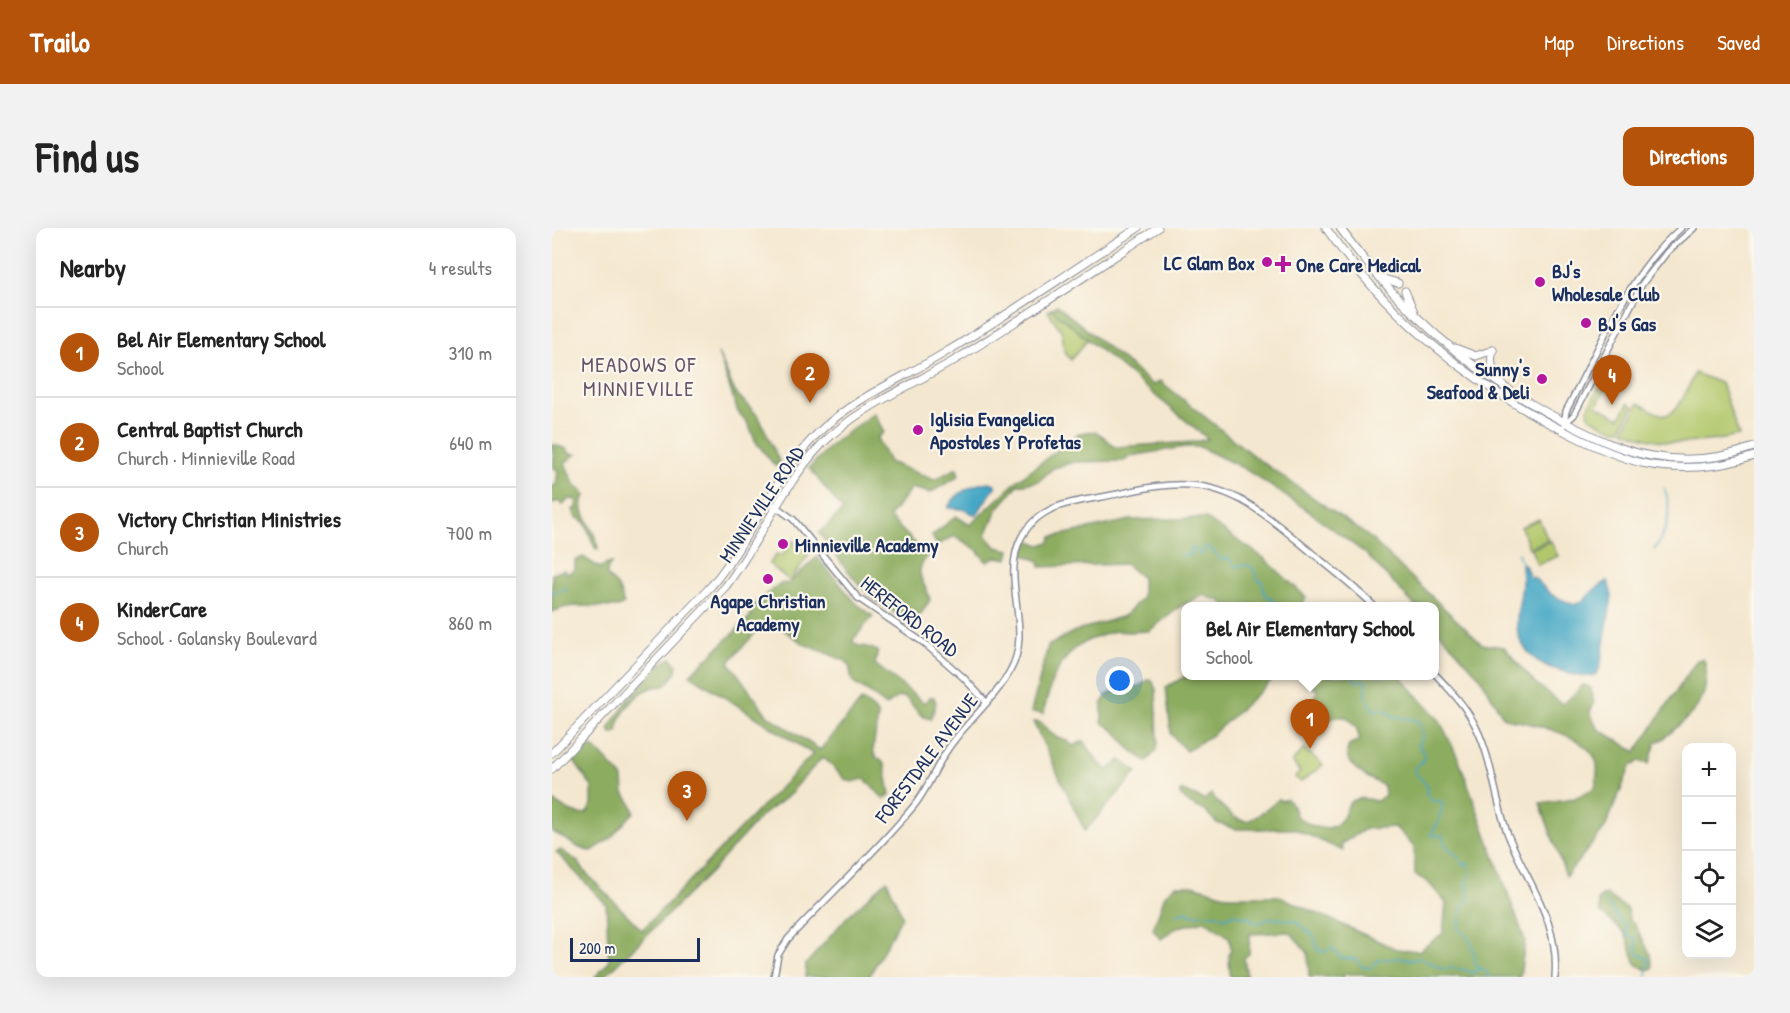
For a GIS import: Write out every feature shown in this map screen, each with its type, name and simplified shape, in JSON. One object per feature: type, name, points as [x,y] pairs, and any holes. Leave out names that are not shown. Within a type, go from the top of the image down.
[{"type":"main road","name":"MINNIEVILLE ROAD","points":[[552,753],[712,585],[732,560],[803,449],[821,430],[842,412],[956,347],[1138,228]]},
{"type":"main road","name":"MINNIEVILLE ROAD","points":[[552,769],[726,586],[813,454],[848,421],[964,354],[1158,228]]},
{"type":"main road","points":[[1326,228],[1373,285],[1402,315],[1437,347],[1499,393],[1619,456],[1656,465],[1708,466],[1754,456]]},
{"type":"main road","points":[[1340,228],[1378,276],[1417,317],[1447,344],[1564,426],[1622,448],[1663,458],[1714,457],[1754,447]]},
{"type":"main road","points":[[1378,276],[1391,283],[1398,283]]},
{"type":"main road","points":[[1406,291],[1417,317]]},
{"type":"main road","points":[[1447,344],[1475,356],[1493,350],[1492,368],[1507,388]]},
{"type":"street","points":[[1564,426],[1566,411],[1634,282],[1656,253],[1681,228]]},
{"type":"street","points":[[1564,426],[1574,415],[1646,279],[1667,252],[1694,228]]},
{"type":"street","name":"FORESTDALE AVENUE","points":[[774,977],[778,955],[788,939],[914,806],[942,756],[1010,672],[1017,653],[1019,636],[1014,569],[1018,546],[1025,532],[1035,520],[1048,510],[1063,504],[1176,485],[1221,490],[1243,499],[1266,515],[1370,602]]},
{"type":"street","name":"HEREFORD ROAD","points":[[768,501],[793,519],[858,598],[924,643],[964,678],[986,702]]},
{"type":"street","points":[[1439,679],[1464,707],[1480,734],[1508,833],[1552,929],[1556,953],[1555,977]]},
{"type":"green space","points":[[1057,305],[1153,385],[1160,381],[1255,457],[1368,536],[1438,602],[1411,602],[1366,554],[1310,512],[1245,469],[1200,447],[1184,447],[1131,456],[1124,461],[1074,462],[1053,468],[1039,481],[1018,485],[997,509],[986,535],[996,547],[1010,550],[1008,559],[995,557],[987,562],[976,549],[955,536],[937,545],[932,536],[956,516],[970,525],[1018,480],[1079,434],[1095,432],[1115,447],[1208,439],[1051,309]]},
{"type":"green space","points":[[1051,309],[1088,339],[1071,360],[1064,351],[1062,332],[1048,311]]},
{"type":"green space","points":[[718,353],[735,392],[759,417],[780,463],[775,466],[756,442],[747,422],[738,412]]},
{"type":"green space","points":[[1695,373],[1721,383],[1739,436],[1681,443],[1653,440],[1624,430],[1638,403],[1662,415],[1670,414],[1683,398]]},
{"type":"green space","points":[[1598,388],[1604,391],[1597,406],[1620,418],[1628,403],[1633,406],[1621,429],[1608,427],[1589,416],[1588,409]]},
{"type":"green space","points":[[874,413],[884,432],[877,438],[889,462],[934,480],[957,468],[959,476],[930,493],[911,488],[889,517],[918,546],[923,546],[931,552],[920,571],[930,600],[918,618],[912,622],[875,600],[849,573],[819,533],[843,510],[809,468],[833,443]]},
{"type":"green space","points":[[552,444],[567,449],[570,454],[576,454],[565,463],[575,486],[581,489],[585,496],[583,509],[595,535],[598,549],[595,548],[585,523],[575,516],[573,509],[577,509],[577,500],[569,499],[563,505],[558,501],[552,504],[552,486],[556,485],[558,470],[553,468]]},
{"type":"green space","points":[[1205,518],[1264,558],[1306,597],[1303,602],[1222,602],[1202,595],[1189,602],[1181,602],[1181,606],[1149,631],[1115,631],[1089,640],[1075,648],[1061,664],[1052,681],[1043,714],[1031,712],[1048,646],[1073,632],[1124,616],[1142,598],[1142,578],[1125,564],[1040,567],[1039,561],[1023,554],[1026,543],[1031,541],[1040,545],[1050,542],[1052,537],[1130,520]]},
{"type":"green space","points":[[1539,519],[1548,540],[1529,548],[1521,527]]},
{"type":"green space","points":[[793,540],[810,553],[790,581],[769,564],[777,554],[782,556]]},
{"type":"green space","points":[[1551,541],[1558,556],[1537,565],[1531,549]]},
{"type":"green space","points":[[583,557],[600,568],[611,563],[607,575],[617,585],[624,604],[618,607],[566,607],[552,612],[552,574],[564,570],[566,573],[571,572],[575,568],[575,561]]},
{"type":"green space","points":[[817,557],[856,603],[873,616],[852,641],[861,647],[878,651],[875,664],[924,703],[930,697],[934,697],[936,703],[931,719],[918,712],[906,698],[894,699],[886,706],[856,685],[846,661],[804,644],[781,628],[756,632],[729,662],[767,715],[820,750],[862,700],[878,716],[873,750],[875,756],[885,766],[890,795],[884,799],[866,780],[852,782],[846,780],[823,757],[794,788],[793,792],[761,816],[710,873],[604,977],[595,977],[609,962],[606,904],[556,852],[561,850],[578,862],[642,930],[813,754],[690,675],[750,617],[752,607],[779,584],[789,583]]},
{"type":"green space","points":[[1439,603],[1482,644],[1504,647],[1534,682],[1562,704],[1581,686],[1591,688],[1594,704],[1590,711],[1597,728],[1636,752],[1697,660],[1703,659],[1706,668],[1705,688],[1698,706],[1663,739],[1656,742],[1649,764],[1639,761],[1631,765],[1605,828],[1566,876],[1540,803],[1575,798],[1595,788],[1597,765],[1593,755],[1572,738],[1558,732],[1504,718],[1480,677],[1439,631]]},
{"type":"green space","points":[[671,658],[677,666],[675,673],[665,686],[653,687],[633,700],[624,712],[617,732],[611,734],[609,729],[628,700],[662,663]]},
{"type":"green space","points":[[1181,679],[1271,680],[1212,735],[1186,751],[1171,734],[1166,687]]},
{"type":"green space","points":[[1152,680],[1156,690],[1158,743],[1156,751],[1146,762],[1128,747],[1116,732],[1102,722],[1102,703],[1107,695],[1124,687],[1140,686]]},
{"type":"green space","points":[[1302,680],[1404,680],[1440,721],[1459,760],[1525,940],[1520,977],[1367,977],[1364,974],[1345,974],[1343,977],[1309,977],[1308,953],[1290,932],[1250,934],[1249,954],[1244,958],[1247,977],[1230,977],[1229,937],[1205,921],[1178,927],[1161,939],[1153,929],[1165,895],[1176,885],[1193,885],[1229,896],[1279,896],[1396,949],[1419,951],[1443,933],[1446,903],[1427,881],[1415,875],[1414,847],[1395,827],[1365,829],[1341,844],[1343,851],[1295,829],[1235,829],[1217,823],[1205,811],[1189,803],[1180,795],[1180,791],[1183,791],[1204,800],[1211,794],[1232,815],[1246,821],[1279,799],[1281,801],[1287,799],[1293,806],[1296,816],[1314,826],[1326,828],[1332,827],[1342,819],[1350,802],[1360,799],[1377,801],[1385,795],[1384,786],[1357,770],[1348,758],[1347,751],[1350,744],[1360,740],[1356,727],[1346,717],[1336,717],[1326,721],[1318,715],[1315,707],[1317,690]]},
{"type":"green space","points":[[1033,722],[1039,722],[1057,738],[1065,739],[1073,746],[1084,741],[1097,761],[1108,770],[1121,760],[1137,772],[1085,831]]},
{"type":"green space","points":[[590,746],[597,750],[623,778],[624,793],[634,812],[610,839],[592,851],[576,846],[552,832],[552,800],[577,814],[587,813],[592,804],[592,787],[573,760]]},
{"type":"green space","points":[[1304,749],[1323,765],[1301,782],[1295,777],[1300,772],[1292,762]]},
{"type":"green space","points":[[887,880],[902,916],[869,977],[805,977],[806,964],[846,918]]},
{"type":"green space","points":[[1607,895],[1628,910],[1629,921],[1633,922],[1651,955],[1653,968],[1647,970],[1636,964],[1625,933],[1600,912],[1598,900]]},
{"type":"water","points":[[990,482],[995,484],[995,487],[976,515],[963,509],[948,508],[965,490]]},
{"type":"water","points":[[1521,563],[1525,565],[1530,578],[1533,577],[1552,595],[1574,605],[1583,601],[1595,589],[1608,581],[1612,596],[1600,668],[1595,675],[1574,675],[1547,666],[1534,658],[1522,644],[1517,627],[1522,582]]},
{"type":"waterway","points":[[1654,550],[1668,520],[1669,512],[1664,488]]},
{"type":"waterway","points":[[1180,554],[1189,556],[1189,549],[1193,548],[1201,555],[1203,554],[1202,549],[1207,547],[1214,551],[1220,560],[1228,558],[1236,567],[1251,566],[1258,580],[1262,581],[1265,595],[1274,602]]},
{"type":"waterway","points":[[1518,553],[1521,563]]},
{"type":"waterway","points":[[552,593],[567,588]]},
{"type":"waterway","points":[[1354,680],[1357,682],[1362,680]]},
{"type":"waterway","points":[[1362,680],[1367,683],[1365,695],[1373,710],[1387,710],[1391,716],[1416,720],[1420,726],[1422,735],[1418,744],[1424,758],[1414,771],[1428,787],[1426,793],[1432,801],[1441,801],[1443,804],[1438,823],[1431,834],[1432,836],[1442,835],[1446,846],[1458,856],[1462,864],[1467,863],[1469,866],[1467,887],[1470,897],[1463,907],[1458,929],[1470,941],[1476,966],[1490,977]]},
{"type":"waterway","points":[[1602,900],[1609,905],[1621,923],[1626,924],[1627,936],[1635,937],[1637,953],[1649,959],[1647,977]]},
{"type":"waterway","points":[[1175,915],[1186,911],[1193,915],[1217,914],[1225,918],[1232,914],[1251,918],[1252,922],[1262,922],[1271,918],[1296,921],[1314,936],[1318,951],[1325,952],[1332,947],[1341,958],[1355,959],[1362,967],[1372,967],[1379,960],[1420,958],[1442,969],[1453,968],[1472,973],[1480,969]]},
{"type":"place","name":"LC Glam Box","points":[[1267,262]]},
{"type":"place","name":"One Care Medical","points":[[1283,264]]},
{"type":"place","name":"BJ's Wholesale Club","points":[[1540,282]]},
{"type":"place","name":"BJ's Gas","points":[[1586,323]]},
{"type":"place","name":"Sunny's Seafood & Deli","points":[[1542,379]]},
{"type":"place","name":"Central Baptist Church","points":[[810,403]]},
{"type":"place","name":"KinderCare","points":[[1612,405]]},
{"type":"place","name":"Iglisia Evangelica Apostoles Y Profetas","points":[[918,430]]},
{"type":"place","name":"Minnieville Academy","points":[[783,544]]},
{"type":"place","name":"Agape Christian Academy","points":[[768,579]]},
{"type":"place","name":"Bel Air Elementary School","points":[[1310,749]]},
{"type":"place","name":"Victory Christian Ministries","points":[[687,821]]},
{"type":"district","name":"MEADOWS OF MINNIEVILLE","points":[[639,376]]}]
